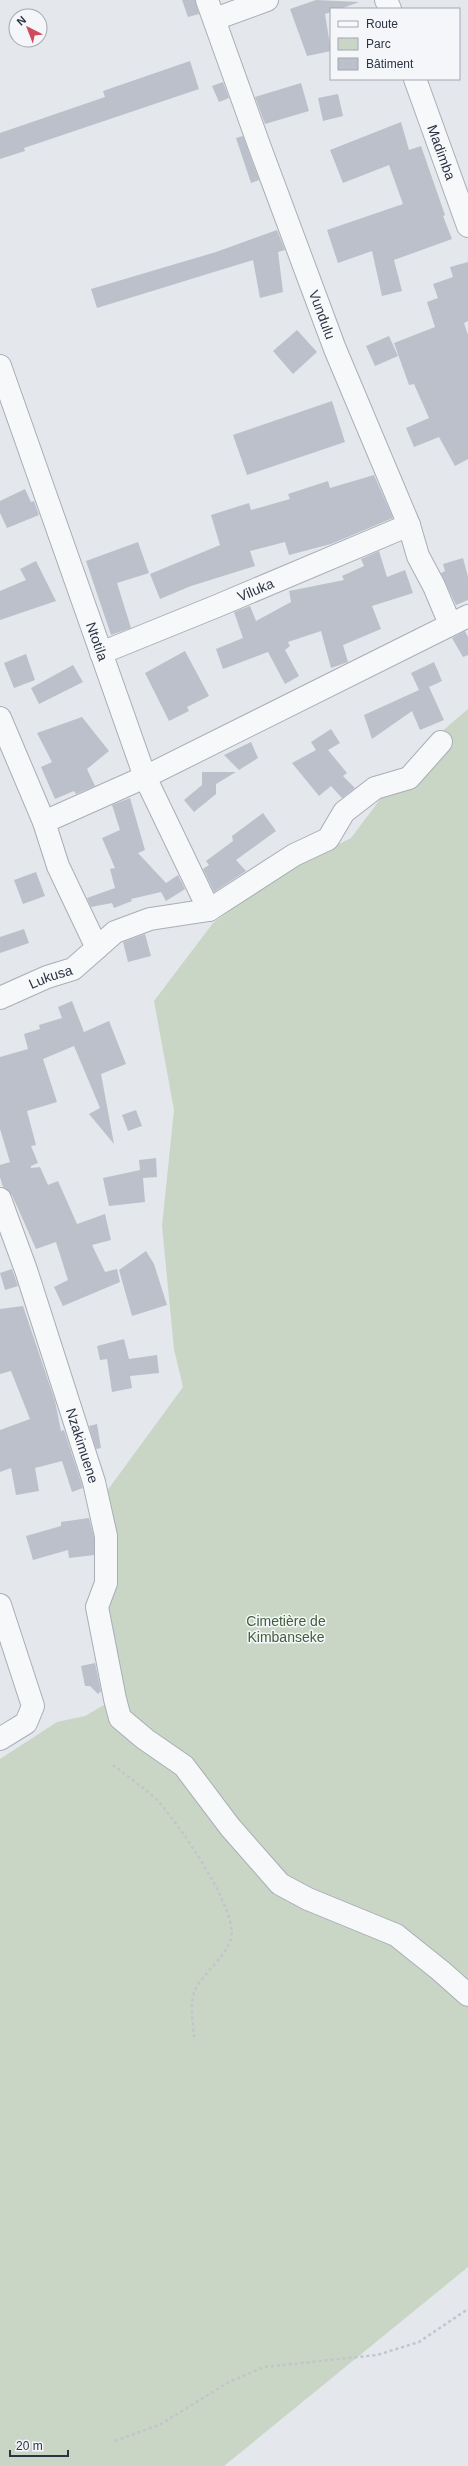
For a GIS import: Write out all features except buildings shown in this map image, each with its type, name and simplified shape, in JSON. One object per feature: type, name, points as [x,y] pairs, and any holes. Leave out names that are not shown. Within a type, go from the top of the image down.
[{"type":"street","points":[[211,9],[267,0]]},
{"type":"street","name":"Vundulu","points":[[211,9],[259,145],[335,349],[409,525],[418,556],[434,586],[459,620]]},
{"type":"street","name":"Madimba","points":[[415,80],[468,226]]},
{"type":"street","name":"Ntotila","points":[[0,366],[145,777],[209,910]]},
{"type":"street","name":"Viluka","points":[[101,653],[409,525]]},
{"type":"street","points":[[44,822],[145,777],[459,620]]},
{"type":"street","points":[[0,718],[44,822],[58,866],[97,948]]},
{"type":"street","points":[[209,910],[294,855],[328,839],[344,812],[375,788],[409,778],[441,742]]},
{"type":"street","name":"Lukusa","points":[[0,998],[47,977],[73,970],[115,932],[150,919],[209,910]]},
{"type":"street","name":"Nzakimuene","points":[[0,1198],[26,1270],[96,1490],[106,1536],[106,1583],[98,1607],[114,1699],[120,1718],[184,1766],[230,1827],[280,1884],[308,1900],[396,1935],[441,1970],[468,1995]]},
{"type":"street","points":[[0,1605],[33,1706],[26,1723],[0,1739]]},
{"type":"path","points":[[113,1765],[156,1799],[188,1839],[229,1914],[231,1940],[218,1962],[196,1989],[192,2015],[194,2037]]},
{"type":"path","points":[[115,2441],[161,2424],[227,2382],[264,2367],[377,2355],[419,2342],[468,2310]]},
{"type":"green space","name":"Cimetière de Kimbanseke","points":[[468,709],[468,2267],[224,2466],[0,2466],[0,1759],[57,1722],[85,1716],[114,1699],[101,1643],[110,1551],[107,1491],[183,1387],[174,1349],[162,1226],[174,1110],[154,1001],[213,923],[274,877],[351,838],[412,757]]}]
